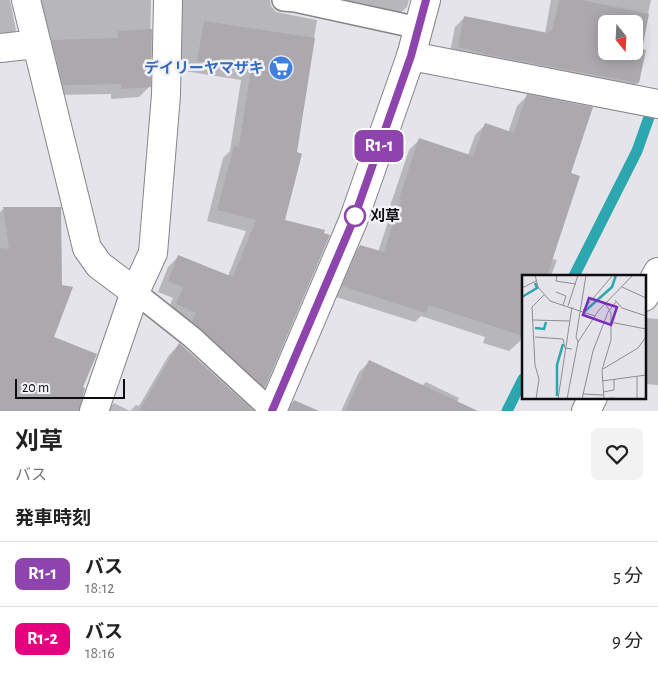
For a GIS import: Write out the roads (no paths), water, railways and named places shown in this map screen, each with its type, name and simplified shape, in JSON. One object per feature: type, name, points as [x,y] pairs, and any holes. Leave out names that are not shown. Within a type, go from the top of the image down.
[{"type":"street","points":[[26,0],[87,248],[99,265],[135,292]]},
{"type":"street","points":[[94,411],[135,292],[153,253],[166,95],[168,0]]},
{"type":"street","points":[[272,411],[353,221],[411,56],[426,0]]},
{"type":"street","points":[[0,48],[37,44]]},
{"type":"street","points":[[411,56],[658,104]]},
{"type":"street","points":[[646,293],[658,272]]},
{"type":"street","points":[[586,411],[592,398]]},
{"type":"lane","points":[[283,0],[419,28]]},
{"type":"lane","points":[[135,292],[193,338],[272,411]]},
{"type":"waterway","points":[[575,275],[637,151],[654,103]]},
{"type":"waterway","points":[[507,411],[522,381]]},
{"type":"place","name":"デイリーヤマザキ","points":[[281,68]]},
{"type":"place","name":"刈草","points":[[355,216]]}]
